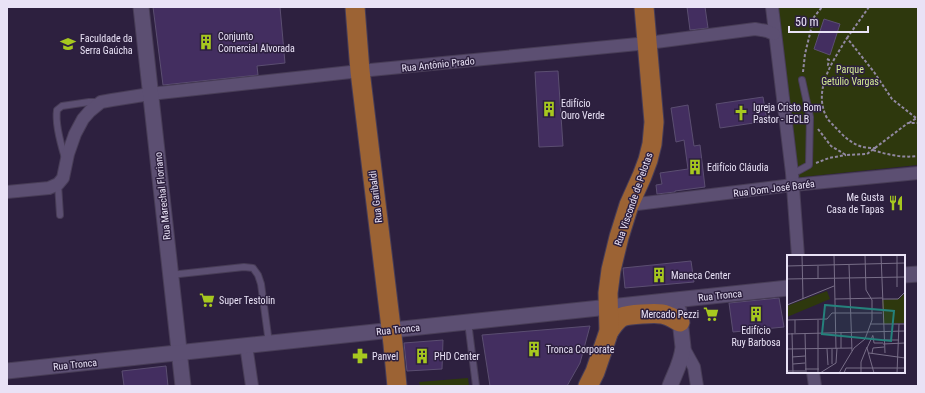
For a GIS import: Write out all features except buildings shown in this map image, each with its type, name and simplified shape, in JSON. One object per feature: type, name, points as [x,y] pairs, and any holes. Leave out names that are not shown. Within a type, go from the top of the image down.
[{"type":"main road","name":"Rua Garibaldi","points":[[354,7],[360,71],[397,386]]},
{"type":"main road","name":"Rua Visconde de Pelotas","points":[[588,386],[595,372],[609,331],[608,293],[611,270],[619,237],[629,205],[648,160],[652,144],[654,122],[644,7]]},
{"type":"main road","points":[[609,331],[617,321],[628,316],[662,314],[680,322]]},
{"type":"street","name":"Rua Marechal Floriano","points":[[141,7],[183,386]]},
{"type":"street","points":[[772,7],[774,34],[792,173],[798,255]]},
{"type":"street","name":"Rua Antônio Prado","points":[[61,181],[75,134],[83,119],[101,102],[150,94],[360,71],[648,43],[755,29],[774,34]]},
{"type":"street","name":"Rua Dom José Baréa","points":[[629,205],[793,185],[918,173]]},
{"type":"street","points":[[7,192],[49,188],[61,181]]},
{"type":"street","points":[[905,275],[918,274]]},
{"type":"street","name":"Rua Tronca","points":[[7,371],[787,288]]},
{"type":"street","points":[[670,386],[681,359],[683,347],[678,300]]},
{"type":"street","points":[[246,345],[252,386]]},
{"type":"street","points":[[683,347],[694,368],[697,386]]},
{"type":"street","points":[[813,373],[815,386]]},
{"type":"lane","points":[[792,173],[809,165],[810,117],[802,80]]},
{"type":"lane","name":"Rua Antônio Prado","points":[[66,163],[61,145],[56,115],[57,110],[62,106],[89,102],[101,102]]},
{"type":"lane","points":[[60,215],[61,181]]},
{"type":"lane","points":[[170,275],[244,267],[252,268],[258,275],[261,284],[269,343]]},
{"type":"lane","points":[[468,322],[476,386]]},
{"type":"path","points":[[802,80],[805,54],[814,16],[822,7]]},
{"type":"path","points":[[869,7],[847,38],[830,66],[823,84],[823,107],[828,119],[841,134],[852,142],[862,147],[874,149],[886,154],[912,157],[918,156]]},
{"type":"path","points":[[809,165],[829,158],[846,155],[867,154],[908,123],[917,118],[892,99],[874,72],[847,38]]},
{"type":"path","points":[[827,59],[829,60],[828,65],[830,66]]},
{"type":"path","points":[[810,117],[831,146],[846,155]]},
{"type":"path","points":[[908,123],[918,124]]},
{"type":"green space","name":"Parque Getúlio Vargas","points":[[775,7],[918,7],[918,165],[792,178]]},
{"type":"green space","points":[[468,378],[469,386],[420,386],[419,382]]},
{"type":"place","name":"Conjunto Comercial Alvorada","points":[[206,42]]},
{"type":"place","name":"Faculdade da Serra Gaúcha","points":[[68,44]]},
{"type":"place","name":"Edifício Ouro Verde","points":[[549,109]]},
{"type":"place","name":"Igreja Cristo Bom Pastor - IECLB","points":[[741,113]]},
{"type":"place","name":"Edifício Cláudia","points":[[695,167]]},
{"type":"place","name":"Me Gusta Casa de Tapas","points":[[896,203]]},
{"type":"place","name":"Maneca Center","points":[[659,275]]},
{"type":"place","name":"Super Testolin","points":[[207,300]]},
{"type":"place","name":"Mercado Pezzi","points":[[711,314]]},
{"type":"place","name":"Edifício Ruy Barbosa","points":[[756,314]]},
{"type":"place","name":"Tronca Corporate","points":[[534,349]]},
{"type":"place","name":"Panvel","points":[[360,356]]},
{"type":"place","name":"PHD Center","points":[[422,356]]}]
